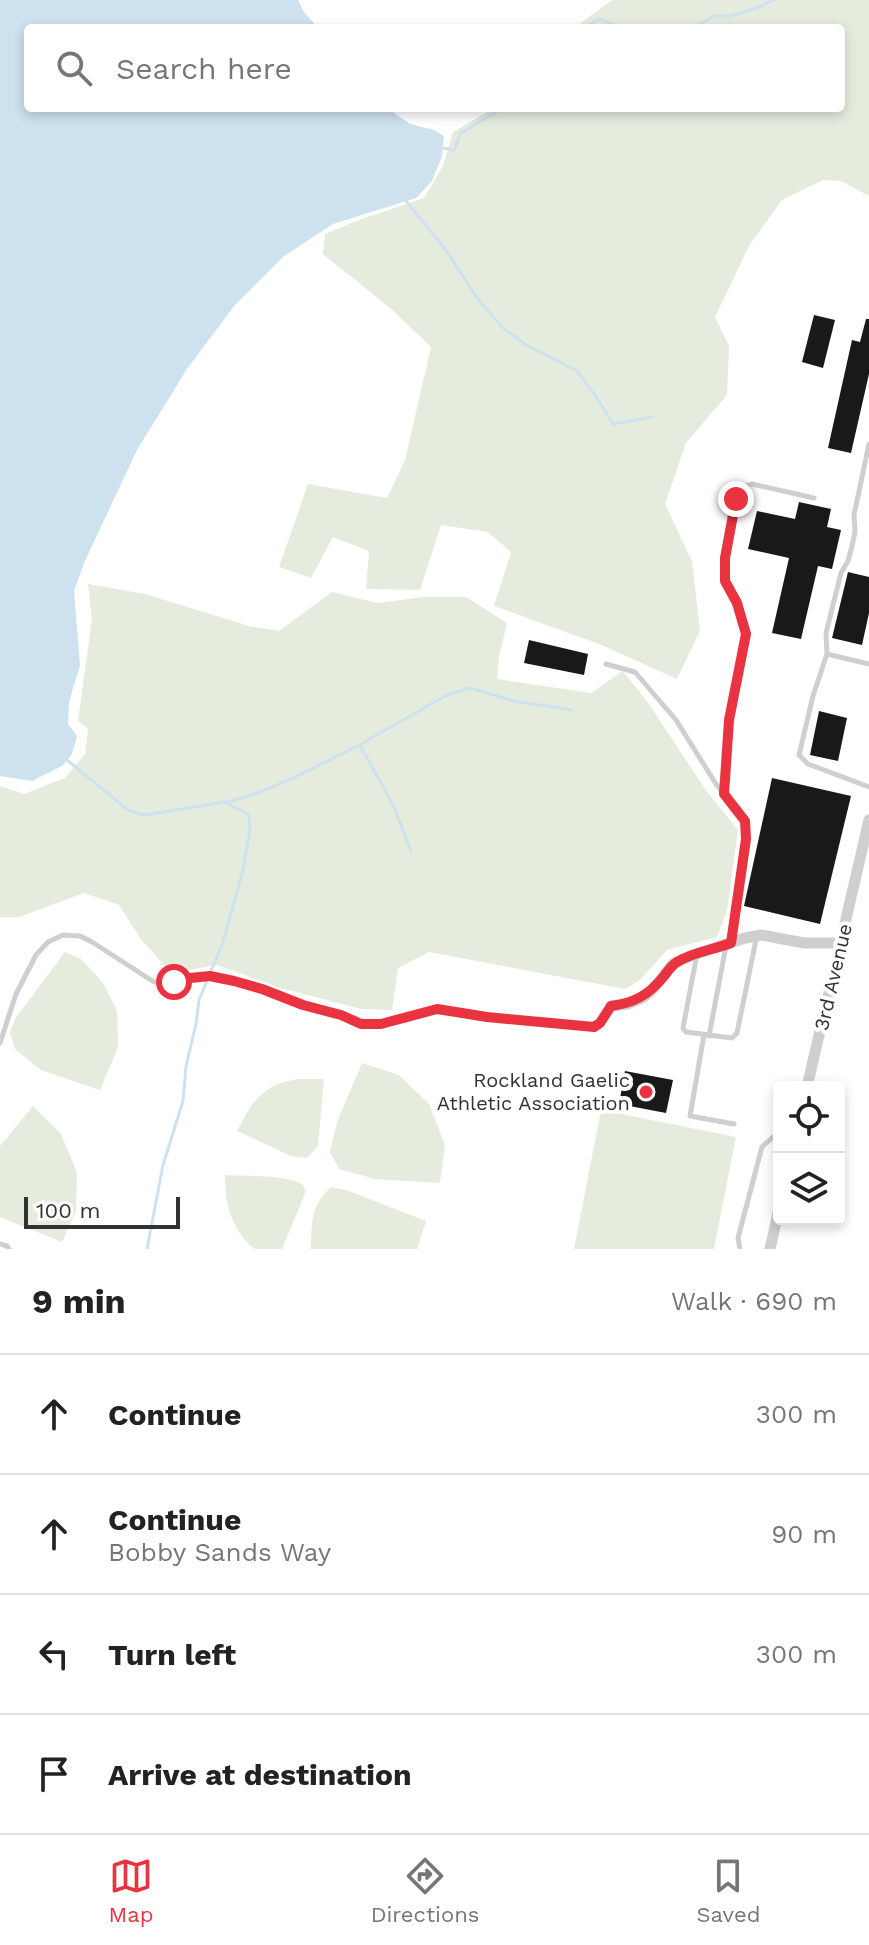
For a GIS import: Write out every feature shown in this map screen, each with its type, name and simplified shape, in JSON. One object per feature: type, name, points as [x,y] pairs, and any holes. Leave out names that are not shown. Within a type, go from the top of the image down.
[{"type":"street","name":"3rd Avenue","points":[[808,1081],[869,820]]},
{"type":"street","points":[[611,1006],[628,1004],[644,997],[673,964],[757,935],[804,943],[841,943]]},
{"type":"street","points":[[770,1249],[775,1225]]},
{"type":"lane","points":[[869,444],[854,515],[852,546],[841,573],[826,633],[827,654],[799,755],[808,764],[869,787]]},
{"type":"lane","points":[[724,794],[729,720],[746,634],[737,603],[725,581],[725,558],[736,499],[746,486],[752,484],[814,498]]},
{"type":"lane","points":[[827,654],[869,664]]},
{"type":"lane","points":[[606,664],[635,672],[676,720],[745,821],[729,944],[690,1116],[734,1124]]},
{"type":"lane","points":[[0,1043],[16,994],[36,955],[48,942],[63,935],[80,936],[92,942],[154,982],[210,976],[262,989],[361,1024],[381,1024],[437,1009],[594,1027],[611,1006]]},
{"type":"lane","points":[[698,953],[683,1028],[686,1032],[732,1038],[737,1033],[757,935]]},
{"type":"lane","points":[[740,1249],[738,1238],[762,1147],[773,1137]]},
{"type":"lane","points":[[0,1244],[9,1249]]},
{"type":"shaded area","points":[[612,0],[869,0],[869,196],[841,181],[823,180],[782,200],[750,244],[715,317],[729,346],[727,395],[686,443],[665,504],[692,561],[700,631],[677,679],[599,644],[494,606],[511,552],[488,532],[441,525],[420,590],[366,589],[369,551],[333,537],[311,578],[279,567],[308,484],[387,498],[405,460],[431,347],[389,307],[323,254],[325,234],[424,198],[443,166],[453,132],[487,112],[845,112],[845,24],[579,24]]},
{"type":"shaded area","points":[[88,584],[145,594],[249,626],[279,631],[332,592],[377,603],[424,597],[466,597],[507,623],[497,679],[591,693],[623,671],[649,704],[705,789],[738,830],[727,911],[717,937],[667,950],[640,980],[625,989],[429,952],[398,968],[392,1010],[361,1009],[281,988],[217,965],[171,973],[140,938],[119,905],[84,893],[19,917],[0,917],[0,786],[24,794],[65,778],[85,754],[88,729],[78,721],[92,619]]},
{"type":"shaded area","points":[[65,952],[81,959],[103,983],[117,1011],[118,1047],[100,1090],[41,1070],[15,1049],[10,1033],[15,1019]]},
{"type":"shaded area","points":[[362,1063],[399,1075],[429,1104],[445,1145],[440,1183],[375,1179],[339,1169],[330,1152],[337,1122]]},
{"type":"shaded area","points":[[298,1079],[324,1079],[318,1146],[307,1158],[291,1156],[237,1131],[248,1111],[267,1090]]},
{"type":"shaded area","points":[[33,1106],[61,1134],[77,1173],[76,1211],[62,1242],[0,1217],[0,1146]]},
{"type":"shaded area","points":[[601,1110],[736,1137],[714,1249],[574,1249]]},
{"type":"shaded area","points":[[225,1175],[282,1178],[303,1185],[306,1191],[282,1249],[256,1249],[246,1241],[229,1210]]},
{"type":"shaded area","points":[[331,1187],[426,1221],[417,1249],[311,1249],[316,1208]]},
{"type":"water","points":[[0,0],[298,0],[314,24],[24,24],[24,112],[393,112],[410,124],[444,136],[442,156],[432,181],[416,198],[333,224],[283,257],[235,305],[187,369],[137,450],[74,591],[80,665],[69,702],[68,724],[77,736],[72,754],[62,766],[32,781],[0,776]]},
{"type":"building","points":[[814,315],[835,320],[823,368],[802,362]]},
{"type":"building","points":[[866,319],[869,319],[869,374],[851,453],[828,448],[852,340],[860,342]]},
{"type":"building","points":[[799,502],[831,509],[827,527],[841,530],[832,569],[818,566],[801,639],[772,633],[789,558],[748,549],[757,511],[795,519]]},
{"type":"building","points":[[848,572],[869,577],[869,613],[862,645],[832,638]]},
{"type":"building","points":[[529,640],[588,654],[584,675],[524,663]]},
{"type":"building","points":[[819,711],[847,718],[838,761],[810,755]]},
{"type":"building","points":[[772,778],[851,796],[820,924],[744,906]]},
{"type":"building","name":"Rockland Gaelic Athletic Association","points":[[625,1071],[673,1080],[666,1113],[619,1104]]},
{"type":"waterway","points":[[700,24],[713,16],[731,16],[774,0]]},
{"type":"waterway","points":[[592,24],[599,19],[612,24]]},
{"type":"waterway","points":[[443,148],[454,150],[461,133],[496,112]]},
{"type":"waterway","points":[[406,201],[502,327],[526,345],[577,371],[613,424],[652,417]]},
{"type":"waterway","points":[[361,744],[447,695],[470,688],[514,701],[572,710]]},
{"type":"waterway","points":[[226,802],[278,785],[360,745],[394,807],[411,851]]},
{"type":"waterway","points":[[67,760],[128,810],[144,815],[225,802],[249,815],[250,830],[243,870],[223,942],[199,1000],[186,1066],[183,1101],[163,1165],[147,1249]]},
{"type":"place","name":"Rockland Gaelic Athletic Association","points":[[646,1092]]},
{"type":"route","points":[[174,982],[210,976],[234,981],[361,1024],[381,1024],[437,1009],[594,1027],[611,1006],[628,1004],[644,997],[673,964],[731,943],[746,839],[745,821],[724,794],[729,720],[746,634],[737,603],[725,581],[725,558],[736,499]]}]
